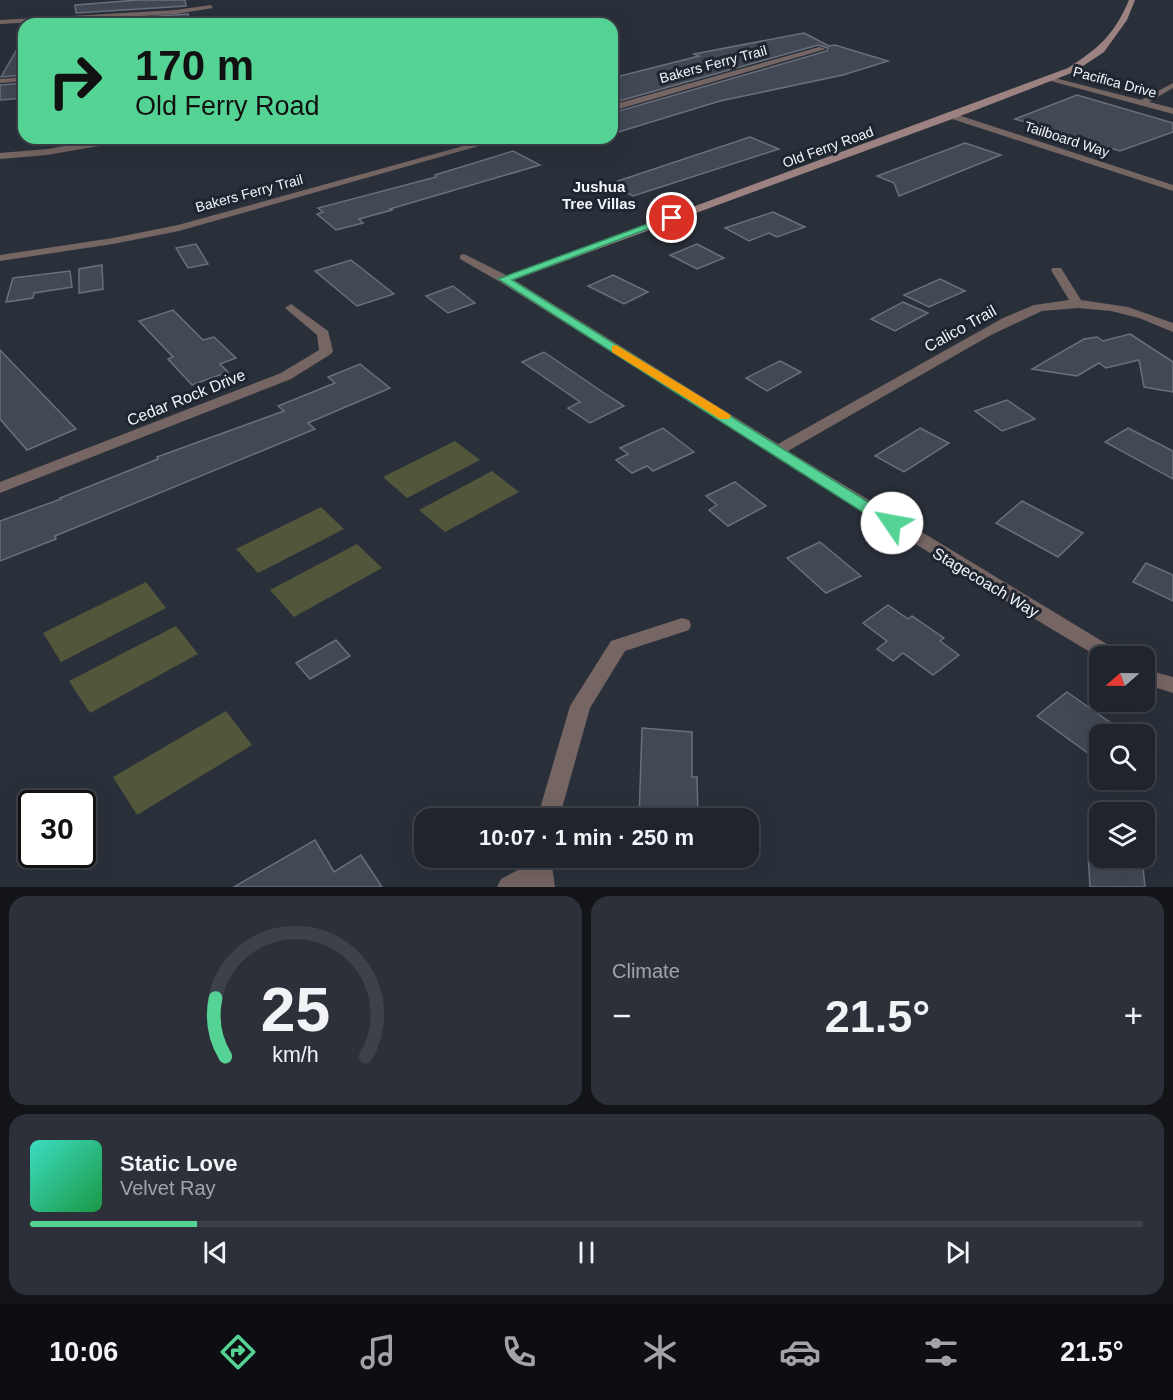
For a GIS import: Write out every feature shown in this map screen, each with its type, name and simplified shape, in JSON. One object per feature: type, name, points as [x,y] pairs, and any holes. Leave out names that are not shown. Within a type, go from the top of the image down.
[{"type":"street","name":"Old Ferry Road","points":[[504,279],[952,116],[1071,70],[1101,50],[1124,20],[1132,0]]},
{"type":"street","points":[[70,18],[176,12],[211,7]]},
{"type":"street","points":[[0,22],[18,21]]},
{"type":"street","name":"Bakers Ferry Trail","points":[[618,106],[822,49]]},
{"type":"street","name":"Pacifica Drive","points":[[1050,78],[1173,111]]},
{"type":"street","points":[[0,81],[18,80]]},
{"type":"street","points":[[1141,102],[1173,85]]},
{"type":"street","name":"Tailboard Way","points":[[952,116],[1173,188]]},
{"type":"street","points":[[0,156],[47,153],[96,144]]},
{"type":"street","name":"Bakers Ferry Trail","points":[[0,258],[113,241],[179,228],[480,144]]},
{"type":"street","name":"Stagecoach Way","points":[[464,257],[504,279],[779,450],[948,560],[1094,646]]},
{"type":"street","points":[[1057,270],[1077,304]]},
{"type":"street","name":"Calico Trail","points":[[779,450],[1017,316],[1045,306],[1077,304],[1111,308],[1145,316],[1173,328]]},
{"type":"street","name":"Cedar Rock Drive","points":[[0,488],[286,376],[326,351],[323,334],[291,308]]},
{"type":"street","points":[[551,808],[580,706],[618,646],[682,625]]},
{"type":"street","points":[[1155,679],[1173,685]]},
{"type":"street","points":[[509,887],[541,872]]},
{"type":"green space","points":[[455,441],[480,460],[407,498],[383,477]]},
{"type":"green space","points":[[492,471],[519,492],[445,532],[419,510]]},
{"type":"green space","points":[[321,507],[344,529],[258,573],[236,549]]},
{"type":"green space","points":[[357,544],[382,568],[294,617],[270,590]]},
{"type":"green space","points":[[146,582],[166,608],[61,662],[43,633]]},
{"type":"green space","points":[[176,626],[198,654],[90,713],[69,681]]},
{"type":"green space","points":[[226,711],[252,745],[137,815],[113,777]]},
{"type":"building","points":[[138,0],[185,0],[186,6],[76,13],[75,5]]},
{"type":"building","points":[[188,14],[189,18],[132,18]]},
{"type":"building","points":[[804,33],[829,46],[835,45],[888,61],[843,75],[720,101],[618,132],[618,111],[827,51],[828,48],[818,45],[618,101],[618,76],[699,56],[694,54]]},
{"type":"building","points":[[18,47],[18,76],[1,77]]},
{"type":"building","points":[[18,84],[18,98],[0,100],[0,85]]},
{"type":"building","points":[[1077,95],[1173,123],[1173,132],[1120,151],[1015,119]]},
{"type":"building","points":[[750,137],[779,149],[633,196],[609,184]]},
{"type":"building","points":[[965,143],[1001,155],[899,196],[894,183],[877,176]]},
{"type":"building","points":[[513,151],[540,165],[390,209],[392,210],[359,219],[363,223],[336,230],[317,214],[323,212],[318,208],[436,177],[435,175]]},
{"type":"building","points":[[773,212],[805,227],[777,237],[769,233],[749,241],[725,228]]},
{"type":"building","points":[[196,244],[208,264],[188,268],[176,248]]},
{"type":"building","points":[[697,244],[724,258],[697,269],[670,255]]},
{"type":"building","points":[[351,260],[394,294],[357,306],[315,271]]},
{"type":"building","points":[[102,265],[103,289],[79,293],[79,269]]},
{"type":"building","points":[[70,271],[72,287],[34,293],[33,298],[6,302],[13,278]]},
{"type":"building","points":[[613,275],[648,292],[624,304],[588,286]]},
{"type":"building","points":[[940,279],[965,291],[929,307],[904,295]]},
{"type":"building","points":[[453,286],[475,303],[448,313],[426,296]]},
{"type":"building","points":[[903,302],[928,313],[895,331],[871,319]]},
{"type":"building","points":[[173,310],[203,340],[214,337],[236,358],[220,364],[228,372],[192,385],[168,359],[173,357],[139,321]]},
{"type":"building","points":[[1130,334],[1173,362],[1173,392],[1144,387],[1139,360],[1106,368],[1099,363],[1077,376],[1032,369],[1084,339],[1097,337],[1103,341]]},
{"type":"building","points":[[0,350],[76,429],[27,450],[0,419]]},
{"type":"building","points":[[544,352],[624,406],[590,423],[568,408],[580,402],[522,362]]},
{"type":"building","points":[[780,361],[801,372],[767,391],[746,378]]},
{"type":"building","points":[[360,364],[390,388],[308,423],[315,429],[55,536],[56,539],[0,561],[0,521],[61,499],[158,459],[157,457],[284,411],[278,406],[335,383],[328,377]]},
{"type":"building","points":[[1007,400],[1035,419],[1002,431],[975,411]]},
{"type":"building","points":[[663,428],[694,452],[653,471],[647,466],[632,473],[616,460],[628,454],[620,448]]},
{"type":"building","points":[[920,428],[949,443],[904,472],[875,456]]},
{"type":"building","points":[[1128,428],[1173,451],[1173,479],[1105,442]]},
{"type":"building","points":[[735,482],[766,506],[728,526],[709,510],[717,505],[706,496]]},
{"type":"building","points":[[1022,501],[1083,533],[1058,557],[996,523]]},
{"type":"building","points":[[820,542],[861,576],[826,593],[787,558]]},
{"type":"building","points":[[1146,563],[1173,575],[1173,601],[1133,582]]},
{"type":"building","points":[[888,605],[908,619],[912,616],[944,638],[940,641],[959,655],[933,675],[903,653],[893,661],[877,649],[887,641],[863,623]]},
{"type":"building","points":[[336,640],[350,656],[310,679],[296,663]]},
{"type":"building","points":[[1067,692],[1089,708],[1089,712],[1095,712],[1112,724],[1089,724],[1089,754],[1037,716]]},
{"type":"building","points":[[642,728],[692,732],[692,777],[697,777],[698,808],[639,808]]},
{"type":"building","points":[[315,840],[334,872],[361,855],[382,887],[234,887]]},
{"type":"building","points":[[1088,852],[1089,868],[1143,868],[1145,887],[1090,887]]},
{"type":"slow traffic","points":[[616,349],[725,416]]},
{"type":"district","name":"Jushua Tree Villas","points":[[599,196]]},
{"type":"route","points":[[672,218],[504,279],[892,523]]}]
